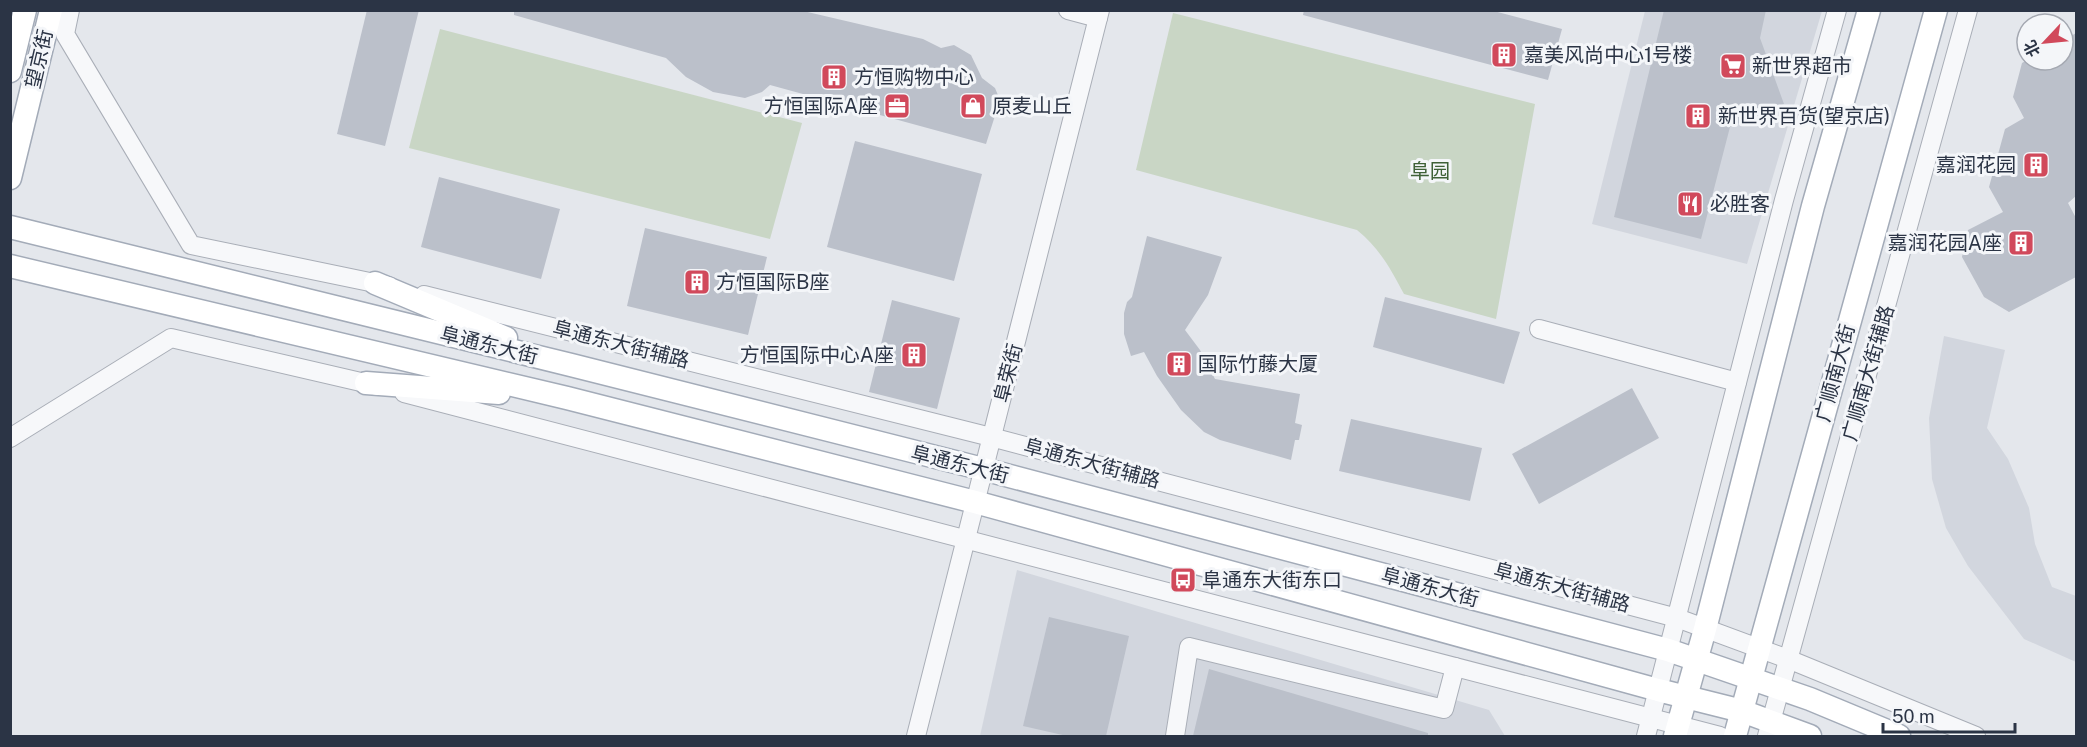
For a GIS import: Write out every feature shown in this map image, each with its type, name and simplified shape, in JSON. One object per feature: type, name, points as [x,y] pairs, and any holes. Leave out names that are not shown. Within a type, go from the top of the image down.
[{"type":"main road","points":[[10,71],[25,10]]},
{"type":"main road","name":"望京街","points":[[10,178],[51,10]]},
{"type":"main road","points":[[1676,731],[1705,629],[1813,206],[1869,10]]},
{"type":"main road","name":"广顺南大街","points":[[1735,736],[1936,10]]},
{"type":"main road","name":"阜通东大街","points":[[10,227],[983,469],[1668,650],[1810,699],[1899,736]]},
{"type":"main road","name":"阜通东大街","points":[[10,266],[567,398],[975,502],[1658,690],[1742,711],[1770,729],[1810,736]]},
{"type":"main road","points":[[375,283],[571,365]]},
{"type":"main road","points":[[366,383],[567,398]]},
{"type":"street","name":"阜通东大街辅路","points":[[70,10],[64,34],[191,245],[375,283],[992,437],[1677,618],[1788,659],[1976,736]]},
{"type":"street","points":[[1068,10],[1099,14]]},
{"type":"street","points":[[1646,736],[1784,200],[1837,10]]},
{"type":"street","name":"广顺南大街辅路","points":[[1770,729],[1968,10]]},
{"type":"street","name":"阜荣街","points":[[916,736],[1099,14]]},
{"type":"street","points":[[1539,329],[1737,382]]},
{"type":"street","points":[[10,438],[171,338],[366,383],[1651,718],[1676,731],[1720,736]]},
{"type":"street","points":[[1175,736],[1189,647],[1444,709],[1455,668]]},
{"type":"shaded area","points":[[1645,11],[1822,11],[1747,264],[1592,224]]},
{"type":"shaded area","points":[[1944,336],[2005,350],[1987,428],[2008,459],[2029,508],[2035,544],[2052,587],[2076,596],[2076,662],[2024,639],[1968,566],[1946,528],[1932,479],[1929,418]]},
{"type":"shaded area","points":[[1017,570],[1489,710],[1505,736],[980,736]]},
{"type":"green space","name":"阜园","points":[[1173,13],[1535,104],[1496,319],[1404,294],[1378,252],[1357,230],[1136,170]]},
{"type":"green space","points":[[440,29],[802,123],[770,239],[409,148]]},
{"type":"building","points":[[367,10],[419,10],[385,146],[337,134]]},
{"type":"building","name":"方恒购物中心","points":[[514,10],[799,10],[923,39],[941,48],[954,45],[971,55],[982,78],[995,88],[1000,100],[986,144],[770,85],[762,92],[745,98],[713,92],[686,77],[666,58],[514,15]]},
{"type":"building","name":"嘉美风尚中心1号楼","points":[[1304,10],[1490,10],[1562,29],[1548,80],[1303,15]]},
{"type":"building","name":"新世界百货(望京店)","points":[[1664,10],[1766,10],[1760,38],[1784,104],[1730,127],[1701,239],[1614,217]]},
{"type":"building","points":[[2075,34],[2076,196],[2068,203],[2076,218],[2076,277],[2009,312],[1984,297],[1962,257],[1968,230],[2003,212],[1989,187],[2005,129],[2024,118],[2013,97],[2020,72],[2075,72]]},
{"type":"building","points":[[855,141],[982,174],[954,281],[827,247]]},
{"type":"building","points":[[439,177],[560,209],[541,279],[421,247]]},
{"type":"building","name":"方恒国际B座","points":[[645,228],[767,257],[748,335],[627,306]]},
{"type":"building","points":[[1147,236],[1222,257],[1208,295],[1185,330],[1200,350],[1215,379],[1300,394],[1295,423],[1302,425],[1299,440],[1295,440],[1291,460],[1220,440],[1204,432],[1181,410],[1157,376],[1144,352],[1131,356],[1124,334],[1124,313],[1127,302],[1132,297]]},
{"type":"building","points":[[1385,297],[1520,332],[1504,384],[1373,347]]},
{"type":"building","name":"方恒国际中心A座","points":[[892,300],[960,318],[937,409],[869,392]]},
{"type":"building","points":[[1632,388],[1659,438],[1539,504],[1512,454]]},
{"type":"building","points":[[1351,419],[1482,448],[1470,501],[1339,471]]},
{"type":"building","points":[[1049,617],[1129,636],[1106,736],[1067,736],[1023,726]]},
{"type":"building","points":[[1209,669],[1428,733],[1428,736],[1193,736]]},
{"type":"place","name":"嘉美风尚中心1号楼","points":[[1504,55]]},
{"type":"place","name":"新世界超市","points":[[1733,66]]},
{"type":"place","name":"方恒购物中心","points":[[834,77]]},
{"type":"place","name":"方恒国际A座","points":[[897,106]]},
{"type":"place","name":"原麦山丘","points":[[973,106]]},
{"type":"place","name":"新世界百货(望京店)","points":[[1698,116]]},
{"type":"place","name":"嘉润花园","points":[[2036,165]]},
{"type":"place","name":"必胜客","points":[[1690,204]]},
{"type":"place","name":"嘉润花园A座","points":[[2021,243]]},
{"type":"place","name":"方恒国际B座","points":[[697,282]]},
{"type":"place","name":"方恒国际中心A座","points":[[914,355]]},
{"type":"place","name":"国际竹藤大厦","points":[[1179,364]]},
{"type":"place","name":"阜通东大街东口","points":[[1183,580]]}]
